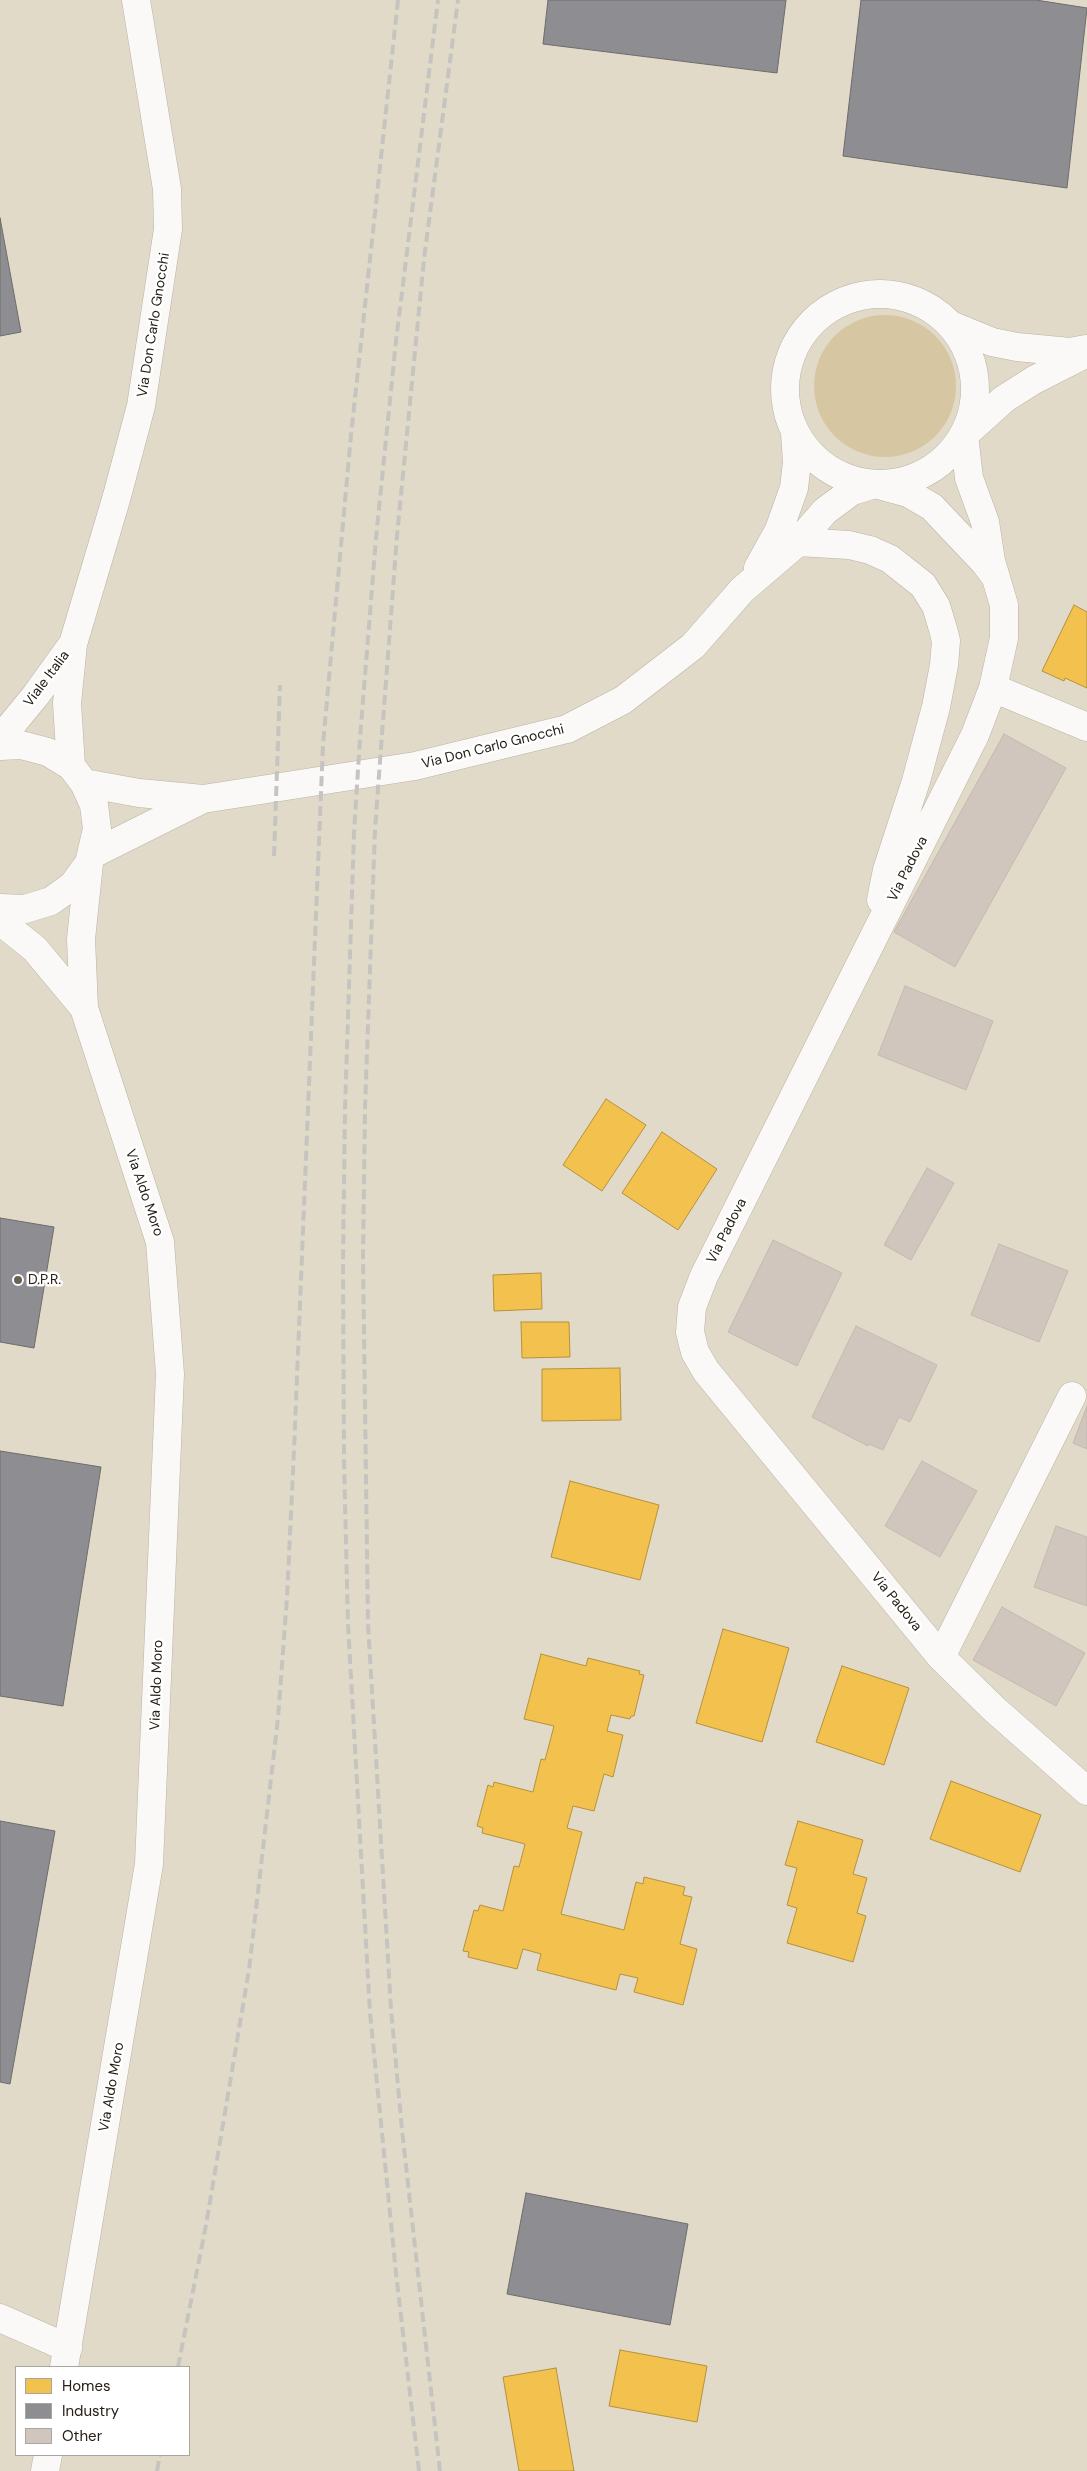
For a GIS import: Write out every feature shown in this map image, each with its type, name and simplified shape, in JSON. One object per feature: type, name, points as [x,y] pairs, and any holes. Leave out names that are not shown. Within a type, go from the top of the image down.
[{"type":"street","name":"Via Don Carlo Gnocchi","points":[[73,644],[117,496],[141,406],[168,230],[167,189],[136,0]]},
{"type":"street","points":[[742,590],[765,557],[788,506],[797,462],[795,434],[785,404],[785,373],[795,343],[814,319],[839,302],[869,293],[900,295],[929,307],[953,326],[992,342],[1017,347],[1070,352],[1087,349]]},
{"type":"street","points":[[953,326],[968,351],[975,379],[974,407],[964,434],[969,478],[985,522],[994,576]]},
{"type":"street","points":[[875,484],[902,482],[927,473],[948,456],[964,434],[1004,399],[1034,380],[1087,353]]},
{"type":"street","points":[[795,434],[815,459],[842,477],[908,493],[932,507],[985,563],[994,576]]},
{"type":"street","name":"Via Don Carlo Gnocchi","points":[[78,775],[139,793],[203,799],[415,766],[567,729],[623,700],[693,646],[742,590],[798,542],[825,510],[839,498],[852,491],[875,484]]},
{"type":"street","points":[[798,542],[838,543],[861,547],[898,564],[915,577],[930,595],[940,618],[946,641],[944,665],[936,707],[916,781],[887,870],[879,917],[870,945]]},
{"type":"street","name":"Via Padova","points":[[994,576],[1004,605],[1005,622],[1001,655],[993,688],[975,735],[699,1287],[692,1307],[690,1332],[695,1352],[706,1371],[942,1657],[993,1708],[1084,1781]]},
{"type":"street","name":"Viale Italia","points":[[0,739],[36,695],[73,644]]},
{"type":"street","name":"Viale Italia","points":[[73,644],[67,703],[78,775]]},
{"type":"street","points":[[993,688],[1087,727]]},
{"type":"street","points":[[0,746],[21,744],[48,752],[78,775]]},
{"type":"street","name":"Via Aldo Moro","points":[[66,2357],[149,1864],[170,1374],[160,1242],[84,1008],[80,939],[91,858],[97,830],[94,805],[78,775]]},
{"type":"street","name":"Via Don Carlo Gnocchi","points":[[91,858],[203,799]]},
{"type":"street","points":[[0,908],[25,909],[52,901],[73,885],[91,858]]},
{"type":"street","name":"Via Aldo Moro","points":[[0,921],[36,949],[84,1008]]},
{"type":"street","points":[[942,1657],[1072,1396]]},
{"type":"street","points":[[0,2318],[66,2357]]},
{"type":"street","points":[[45,2471],[48,2456]]},
{"type":"shaded area","points":[[885,315],[899,316],[912,320],[936,335],[951,359],[955,372],[955,400],[951,413],[936,437],[912,452],[899,456],[885,457],[871,456],[858,452],[834,437],[819,413],[815,400],[814,386],[815,372],[819,359],[834,335],[858,320],[871,316]]},
{"type":"building: Homes","points":[[1074,605],[1087,612],[1087,688],[1065,678],[1064,681],[1042,671]]},
{"type":"building: Homes","points":[[606,1099],[646,1125],[602,1191],[563,1165]]},
{"type":"building: Homes","points":[[662,1132],[717,1169],[678,1230],[622,1193]]},
{"type":"building: Homes","points":[[541,1273],[542,1309],[494,1311],[493,1275]]},
{"type":"building: Homes","points":[[521,1322],[569,1322],[570,1357],[522,1358]]},
{"type":"building: Homes","points":[[620,1368],[621,1420],[542,1421],[542,1369]]},
{"type":"building: Homes","points":[[570,1481],[659,1505],[640,1580],[551,1557]]},
{"type":"building: Homes","points":[[723,1629],[789,1648],[762,1742],[696,1723]]},
{"type":"building: Homes","points":[[541,1654],[586,1666],[588,1658],[640,1671],[639,1674],[644,1675],[634,1716],[631,1716],[630,1719],[611,1715],[607,1731],[623,1735],[613,1777],[604,1774],[594,1811],[573,1806],[567,1828],[582,1832],[561,1914],[624,1930],[636,1882],[643,1884],[644,1877],[685,1887],[683,1895],[692,1897],[680,1944],[697,1949],[683,2005],[634,1992],[638,1978],[620,1974],[616,1990],[537,1970],[541,1954],[523,1949],[517,1969],[468,1957],[469,1952],[463,1951],[474,1910],[478,1911],[480,1905],[503,1911],[514,1866],[519,1867],[525,1844],[482,1833],[483,1828],[477,1826],[488,1785],[493,1787],[494,1782],[533,1792],[541,1759],[545,1760],[554,1726],[524,1719]]},
{"type":"building: Homes","points":[[842,1666],[909,1688],[884,1765],[816,1742]]},
{"type":"building: Homes","points":[[951,1781],[1041,1815],[1020,1872],[930,1839]]},
{"type":"building: Homes","points":[[798,1821],[863,1840],[853,1874],[867,1878],[857,1913],[866,1916],[853,1962],[787,1943],[797,1908],[787,1905],[797,1868],[785,1865]]},
{"type":"building: Homes","points":[[620,2350],[707,2366],[697,2422],[609,2406]]},
{"type":"building: Homes","points":[[556,2368],[574,2471],[519,2471],[503,2377]]},
{"type":"building: Industry","points":[[548,0],[786,0],[777,73],[543,44]]},
{"type":"building: Industry","points":[[861,0],[1036,0],[1087,8],[1067,188],[843,156]]},
{"type":"building: Industry","points":[[0,218],[21,332],[0,336]]},
{"type":"building: Industry","points":[[0,1218],[54,1227],[34,1348],[0,1342]]},
{"type":"building: Industry","points":[[0,1451],[101,1467],[63,1706],[0,1696]]},
{"type":"building: Industry","points":[[0,1821],[55,1831],[10,2084],[0,2082]]},
{"type":"building: Industry","points":[[526,2193],[688,2224],[670,2325],[507,2294]]},
{"type":"building: Other","points":[[1004,734],[1066,768],[955,967],[894,932]]},
{"type":"building: Other","points":[[905,986],[993,1021],[966,1090],[878,1055]]},
{"type":"building: Other","points":[[927,1168],[954,1183],[911,1260],[884,1245]]},
{"type":"building: Other","points":[[773,1240],[842,1273],[797,1366],[728,1332]]},
{"type":"building: Other","points":[[999,1244],[1068,1271],[1039,1342],[971,1315]]},
{"type":"building: Other","points":[[856,1326],[937,1365],[910,1422],[899,1417],[883,1450],[869,1444],[868,1446],[812,1417]]},
{"type":"building: Other","points":[[1087,1406],[1087,1449],[1073,1443]]},
{"type":"building: Other","points":[[922,1461],[977,1491],[940,1557],[885,1526]]},
{"type":"building: Other","points":[[1056,1526],[1087,1537],[1087,1606],[1034,1587]]},
{"type":"building: Other","points":[[1002,1607],[1085,1653],[1056,1706],[973,1660]]},
{"type":"railway","points":[[178,2366],[206,2225],[249,1970],[278,1718],[287,1598],[294,1450],[323,744],[351,435],[398,0]]},
{"type":"railway","points":[[419,2471],[396,2273],[370,2013],[348,1624],[344,1461],[343,1261],[345,1109],[354,833],[360,738],[376,538],[396,341],[438,0]]},
{"type":"railway","points":[[440,2471],[402,2130],[391,2009],[368,1624],[363,1258],[365,1109],[375,830],[382,734],[397,536],[424,259],[458,0]]},
{"type":"railway","points":[[274,856],[280,685]]},
{"type":"railway","points":[[157,2471],[160,2456]]},
{"type":"place","name":"D.P.R.","points":[[18,1280]]}]
